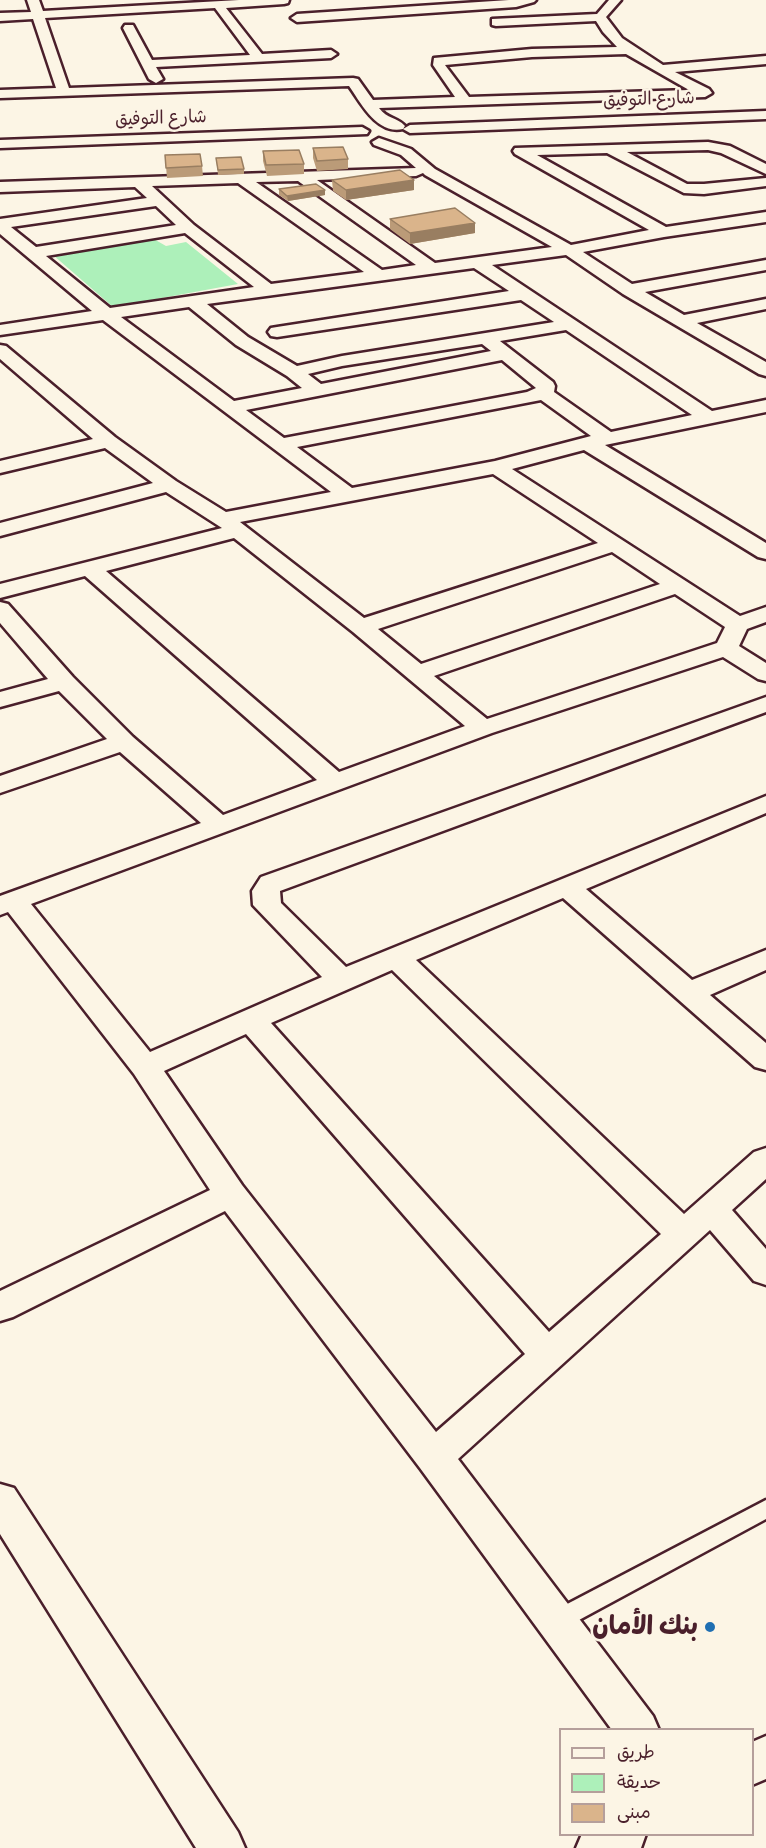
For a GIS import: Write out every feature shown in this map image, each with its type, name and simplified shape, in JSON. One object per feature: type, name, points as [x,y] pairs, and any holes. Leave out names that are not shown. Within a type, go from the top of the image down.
[{"type":"street","points":[[33,0],[49,33],[64,92]]},
{"type":"street","points":[[0,17],[283,0],[342,68],[368,104],[371,132],[407,137],[430,172],[569,250],[629,290],[684,320],[766,370]]},
{"type":"street","points":[[297,18],[530,0]]},
{"type":"street","points":[[488,22],[600,17],[615,0]]},
{"type":"street","points":[[469,3],[488,22],[532,53]]},
{"type":"street","points":[[218,5],[225,22],[258,57]]},
{"type":"street","points":[[600,17],[612,36],[627,50],[766,123]]},
{"type":"street","points":[[129,28],[162,88]]},
{"type":"street","points":[[465,101],[439,65],[439,61],[532,53],[627,50]]},
{"type":"street","points":[[148,64],[258,57],[342,68]]},
{"type":"street","points":[[663,69],[766,60]]},
{"type":"street","points":[[0,94],[162,88],[342,68]]},
{"type":"street","points":[[368,104],[714,97]]},
{"type":"street","name":"شارع التوفيق","points":[[0,144],[35,148],[323,132],[371,132],[407,137],[442,129],[766,115]]},
{"type":"street","points":[[479,127],[664,232]]},
{"type":"street","points":[[520,151],[713,147],[733,152],[766,170]]},
{"type":"street","points":[[608,148],[684,188],[704,189],[766,182]]},
{"type":"street","points":[[0,187],[36,179],[140,183],[430,172]]},
{"type":"street","points":[[303,177],[431,268]]},
{"type":"street","points":[[242,179],[379,275]]},
{"type":"street","points":[[140,183],[188,228],[268,290]]},
{"type":"street","points":[[0,225],[158,201]]},
{"type":"street","points":[[0,330],[268,290],[569,250],[664,232],[766,218]]},
{"type":"street","points":[[0,225],[106,314],[347,494]]},
{"type":"street","points":[[31,253],[188,228]]},
{"type":"street","points":[[477,263],[709,418]]},
{"type":"street","points":[[629,290],[766,265]]},
{"type":"street","points":[[277,332],[526,294]]},
{"type":"street","points":[[192,301],[242,341],[294,372],[317,390]]},
{"type":"street","points":[[684,320],[766,304]]},
{"type":"street","points":[[294,372],[571,324]]},
{"type":"street","points":[[283,444],[532,397],[543,393],[546,386],[486,338]]},
{"type":"street","points":[[735,353],[766,347]]},
{"type":"street","points":[[0,350],[108,441],[230,525],[361,627],[483,728]]},
{"type":"street","points":[[231,407],[505,354]]},
{"type":"street","points":[[543,393],[608,439]]},
{"type":"street","points":[[0,591],[89,568],[230,525],[347,494],[496,466],[608,439],[766,406]]},
{"type":"street","points":[[0,467],[108,441]]},
{"type":"street","points":[[587,444],[766,552]]},
{"type":"street","points":[[496,466],[675,586],[738,625]]},
{"type":"street","points":[[0,530],[169,485]]},
{"type":"street","points":[[361,627],[613,545]]},
{"type":"street","points":[[89,568],[335,782]]},
{"type":"street","points":[[416,674],[675,586]]},
{"type":"street","points":[[0,609],[63,682],[124,742],[218,824]]},
{"type":"street","points":[[636,1728],[555,1622],[434,1457],[230,1194],[144,1066],[7,903],[483,728],[726,648],[738,625],[766,614]]},
{"type":"street","points":[[726,648],[766,674]]},
{"type":"street","points":[[0,700],[63,682]]},
{"type":"street","points":[[342,980],[267,904],[266,891],[271,883],[766,704]]},
{"type":"street","points":[[0,785],[124,742]]},
{"type":"street","points":[[144,1066],[342,980],[766,804]]},
{"type":"street","points":[[567,887],[766,1060]]},
{"type":"street","points":[[396,958],[683,1234]]},
{"type":"street","points":[[689,993],[766,958]]},
{"type":"street","points":[[251,1020],[548,1355]]},
{"type":"street","points":[[434,1457],[766,1160]]},
{"type":"street","points":[[0,1307],[230,1194]]},
{"type":"street","points":[[712,1209],[766,1272]]},
{"type":"street","points":[[0,1500],[222,1848]]},
{"type":"street","points":[[600,1848],[621,1836]]},
{"type":"lane","points":[[555,1622],[766,1509]]},
{"type":"green space","points":[[152,238],[166,246],[186,242],[238,284],[113,307],[53,255]]},
{"type":"building","points":[[343,147],[348,159],[317,161],[313,148]]},
{"type":"building","points":[[299,150],[304,164],[266,165],[263,151]]},
{"type":"building","points":[[200,154],[202,166],[166,168],[165,155]]},
{"type":"building","points":[[241,157],[244,169],[218,170],[216,158]]},
{"type":"building","points":[[400,170],[414,180],[346,190],[332,180]]},
{"type":"building","points":[[316,184],[325,190],[287,196],[279,189]]},
{"type":"building","points":[[455,208],[475,223],[410,233],[390,219]]},
{"type":"place","name":"بنك الأمان","points":[[710,1627]]}]
